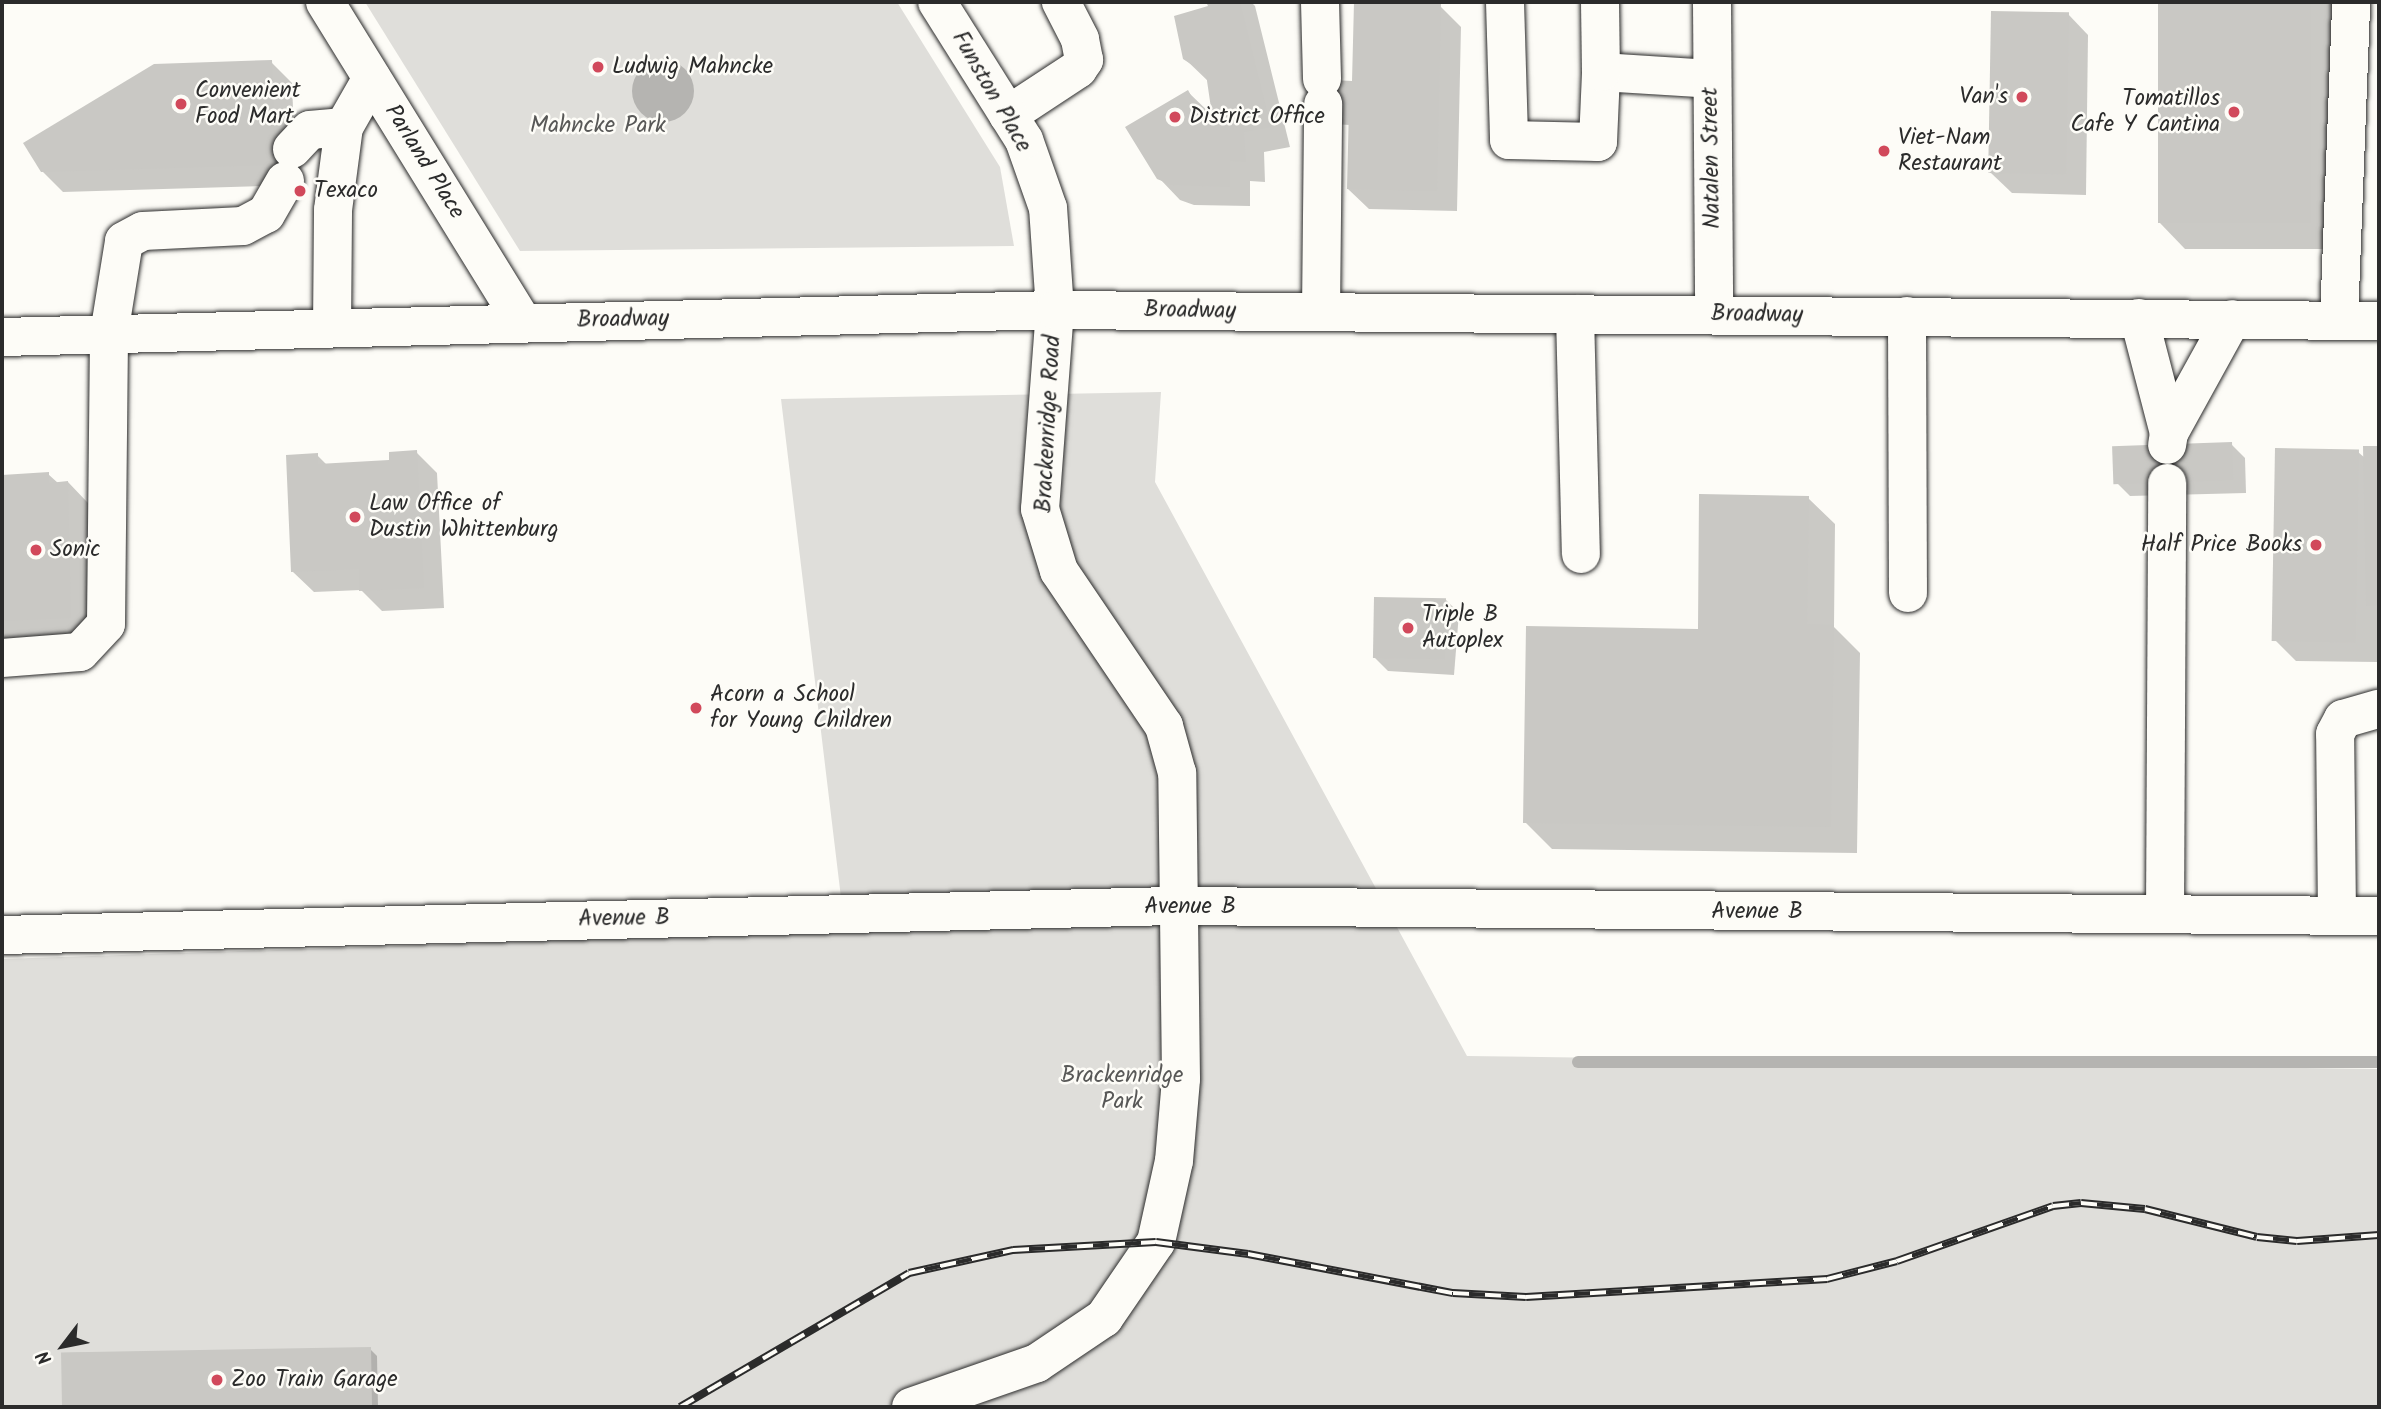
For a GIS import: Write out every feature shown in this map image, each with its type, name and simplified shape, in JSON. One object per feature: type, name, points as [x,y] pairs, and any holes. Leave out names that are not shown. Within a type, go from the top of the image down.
[{"type":"street","name":"Parland Place","points":[[325,2],[523,322]]},
{"type":"street","name":"Funston Place","points":[[937,2],[1024,140],[1048,208],[1055,310]]},
{"type":"street","points":[[1008,115],[1078,69],[1084,60],[1080,39],[1061,2]]},
{"type":"street","points":[[1320,2],[1323,92],[1321,312]]},
{"type":"street","points":[[1505,2],[1509,140],[1598,142],[1600,2]]},
{"type":"street","name":"Natalen Street","points":[[1712,2],[1714,314]]},
{"type":"street","points":[[2339,320],[2361,3]]},
{"type":"street","points":[[1601,72],[1711,79]]},
{"type":"street","points":[[332,328],[333,210],[344,127],[372,78]]},
{"type":"street","points":[[2,658],[79,652],[106,624],[109,334],[124,241],[143,231],[243,226],[266,214],[288,165],[310,130],[344,127]]},
{"type":"street","name":"Broadway","points":[[2,337],[1055,310],[2379,321]]},
{"type":"street","name":"Brackenridge Road","points":[[911,1407],[1037,1363],[1104,1318],[1156,1242],[1174,1161],[1181,1079],[1176,906],[1177,773],[1164,726],[1059,571],[1041,509],[1055,310]]},
{"type":"street","points":[[1575,314],[1581,554]]},
{"type":"street","points":[[1907,316],[1908,593]]},
{"type":"street","points":[[2139,318],[2168,439],[2232,319]]},
{"type":"street","points":[[2165,914],[2167,483]]},
{"type":"street","points":[[2337,915],[2335,734],[2343,719],[2379,709]]},
{"type":"street","name":"Avenue B","points":[[2,935],[1176,906],[2379,916]]},
{"type":"green space","name":"Mahncke Park","points":[[365,2],[897,2],[1000,167],[1014,246],[520,251]]},
{"type":"green space","name":"Brackenridge Park","points":[[1161,392],[1155,482],[1467,1056],[2379,1069],[2379,1407],[2,1407],[2,959],[845,931],[781,399]]},
{"type":"shaded area","points":[[657,60],[669,60],[685,69],[692,79],[692,103],[685,113],[669,122],[657,122],[646,117],[637,108],[632,97],[632,85],[637,74],[646,65]]},
{"type":"building","points":[[1206,2],[1240,2],[1271,127],[1244,132],[1246,162],[1230,161],[1230,187],[1172,185],[1157,179],[1125,127],[1188,90],[1199,110],[1212,115],[1206,74],[1183,59],[1174,16],[1208,6]]},
{"type":"building","points":[[1354,2],[1441,4],[1437,191],[1347,189],[1349,105],[1310,104],[1310,79],[1352,81]]},
{"type":"building","name":"Tomatillos Cafe Y Cantina","points":[[2158,2],[2311,2],[2311,223],[2158,223]]},
{"type":"building","points":[[1991,11],[2069,12],[2066,174],[1988,173]]},
{"type":"building","name":"Convenient Food Mart","points":[[272,60],[276,165],[41,172],[23,143],[154,64]]},
{"type":"building","points":[[2232,442],[2233,480],[2113,484],[2112,446]]},
{"type":"building","points":[[2363,446],[2379,446],[2379,605],[2366,606]]},
{"type":"building","name":"Half Price Books","points":[[2275,448],[2359,449],[2356,642],[2272,641]]},
{"type":"building","name":"Law Office of Dustin Whittenburg","points":[[417,450],[424,588],[359,591],[359,569],[291,572],[286,455],[318,453],[318,464],[389,460],[389,452]]},
{"type":"building","name":"Sonic","points":[[49,472],[49,483],[68,481],[71,618],[2,621],[2,475]]},
{"type":"building","points":[[1699,494],[1809,496],[1807,624],[1834,625],[1831,827],[1523,823],[1526,626],[1698,629]]},
{"type":"building","name":"Triple B Autoplex","points":[[1374,597],[1446,598],[1445,659],[1373,658]]},
{"type":"building","name":"Zoo Train Garage","points":[[371,1347],[372,1407],[62,1407],[61,1352]]},
{"type":"waterway","points":[[1578,1062],[2379,1062]]},
{"type":"railway","points":[[680,1407],[909,1273],[1013,1250],[1156,1242],[1248,1254],[1453,1293],[1526,1297],[1827,1279],[1897,1261],[2053,1206],[2081,1203],[2145,1209],[2257,1237],[2297,1241],[2379,1235]]},
{"type":"place","name":"Ludwig Mahncke","points":[[598,67]]},
{"type":"place","name":"Van's","points":[[2022,97]]},
{"type":"place","name":"Convenient Food Mart","points":[[181,104]]},
{"type":"place","name":"Tomatillos Cafe Y Cantina","points":[[2234,112]]},
{"type":"place","name":"District Office","points":[[1175,117]]},
{"type":"place","name":"Viet-Nam Restaurant","points":[[1884,151]]},
{"type":"place","name":"Texaco","points":[[300,191]]},
{"type":"place","name":"Law Office of Dustin Whittenburg","points":[[355,517]]},
{"type":"place","name":"Half Price Books","points":[[2316,545]]},
{"type":"place","name":"Sonic","points":[[36,550]]},
{"type":"place","name":"Triple B Autoplex","points":[[1408,628]]},
{"type":"place","name":"Acorn a School for Young Children","points":[[696,708]]},
{"type":"place","name":"Zoo Train Garage","points":[[217,1380]]}]
